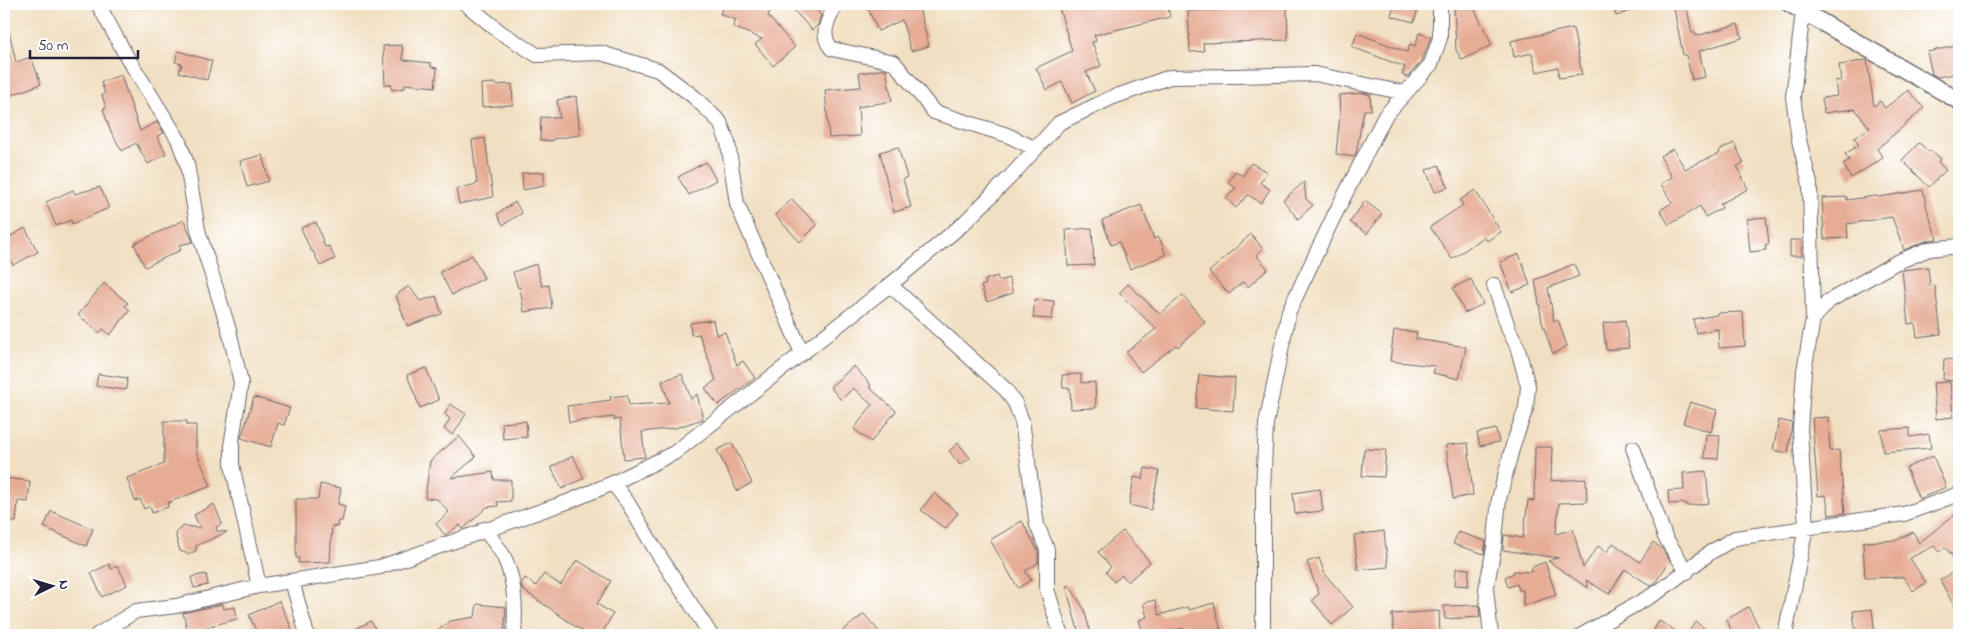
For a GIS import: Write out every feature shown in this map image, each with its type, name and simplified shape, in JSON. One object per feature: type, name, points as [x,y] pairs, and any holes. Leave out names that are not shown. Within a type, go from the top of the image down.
[{"type":"street","points":[[98,4],[127,57],[178,139],[187,164],[198,230],[229,330],[240,382],[232,440],[232,465],[259,586]]},
{"type":"street","points":[[466,4],[500,32],[537,54],[601,54],[658,70],[693,96],[720,122],[728,143],[737,204],[802,353]]},
{"type":"street","points":[[836,4],[824,34],[826,42],[832,49],[894,62],[934,112],[1007,135],[1036,149]]},
{"type":"street","points":[[1264,635],[1263,491],[1266,424],[1289,311],[1385,116],[1431,64],[1440,38],[1440,4]]},
{"type":"street","points":[[1785,635],[1806,527],[1800,429],[1804,371],[1813,319],[1810,184],[1799,140],[1793,97],[1796,8],[1959,102]]},
{"type":"street","points":[[97,635],[136,611],[176,606],[259,586],[380,567],[484,529],[570,501],[613,483],[674,453],[890,285],[963,224],[1059,123],[1111,98],[1170,77],[1315,74],[1405,93]]},
{"type":"street","points":[[1813,319],[1829,301],[1895,263],[1929,249],[1959,246]]},
{"type":"street","points":[[890,285],[1006,390],[1015,403],[1022,421],[1036,525],[1047,549],[1047,590],[1061,635]]},
{"type":"street","points":[[1491,635],[1486,589],[1499,498],[1513,445],[1526,408],[1528,386],[1517,346],[1494,285]]},
{"type":"street","points":[[1633,448],[1665,537],[1687,572]]},
{"type":"street","points":[[613,483],[628,503],[711,635]]},
{"type":"street","points":[[1582,635],[1650,597],[1687,572],[1711,552],[1735,538],[1904,514],[1959,494]]},
{"type":"street","points":[[484,529],[502,553],[509,568],[515,617],[514,635]]},
{"type":"street","points":[[292,581],[307,635]]},
{"type":"building","points":[[724,4],[773,4],[768,16],[795,47],[773,66],[755,44],[762,39],[733,27],[736,20],[720,14]]},
{"type":"building","points":[[788,4],[811,4],[821,15],[818,25],[812,30]]},
{"type":"building","points":[[866,4],[918,4],[929,46],[911,51],[902,20],[878,31]]},
{"type":"building","points":[[1058,4],[1167,4],[1170,17],[1094,35],[1096,41],[1092,42],[1101,66],[1086,72],[1095,91],[1072,103],[1062,82],[1047,90],[1036,68],[1072,51]]},
{"type":"building","points":[[1394,4],[1419,6],[1414,22],[1391,16]]},
{"type":"building","points":[[1454,4],[1472,4],[1492,45],[1462,60],[1456,50]]},
{"type":"building","points":[[1612,4],[1646,4],[1647,5],[1616,16]]},
{"type":"building","points":[[1673,4],[1686,4],[1692,33],[1695,33],[1696,36],[1738,24],[1742,38],[1699,51],[1705,77],[1692,80],[1686,55],[1683,55]]},
{"type":"building","points":[[1287,7],[1288,40],[1203,43],[1204,51],[1190,52],[1188,11]]},
{"type":"building","points":[[8,27],[16,62],[31,57],[41,84],[4,98],[4,28]]},
{"type":"building","points":[[1573,28],[1582,75],[1559,78],[1558,67],[1537,72],[1532,53],[1514,57],[1511,41]]},
{"type":"building","points":[[1357,33],[1407,52],[1410,44],[1415,46],[1419,33],[1431,37],[1422,61],[1407,77],[1402,75],[1405,67],[1352,47]]},
{"type":"building","points":[[402,45],[403,60],[431,63],[431,67],[437,68],[435,87],[405,84],[405,88],[392,90],[391,84],[385,85],[383,46]]},
{"type":"building","points":[[1959,45],[1959,73],[1938,77],[1932,74],[1927,52]]},
{"type":"building","points":[[178,51],[212,61],[207,80],[179,72],[182,64],[175,62]]},
{"type":"building","points":[[1867,60],[1874,106],[1880,101],[1885,108],[1908,90],[1924,108],[1877,149],[1883,158],[1851,178],[1843,164],[1849,160],[1845,154],[1859,145],[1854,138],[1870,128],[1855,109],[1824,113],[1822,98],[1837,96],[1835,81],[1841,80],[1839,65]]},
{"type":"building","points":[[886,69],[892,101],[858,107],[860,136],[829,138],[825,90],[861,87],[859,73]]},
{"type":"building","points":[[121,75],[140,131],[157,122],[164,133],[157,136],[166,154],[148,164],[136,143],[122,151],[110,130],[103,109],[106,108],[102,95],[105,94],[101,82]]},
{"type":"building","points":[[495,83],[495,85],[512,84],[513,105],[482,107],[481,84]]},
{"type":"building","points":[[1364,93],[1370,95],[1371,110],[1364,110],[1356,153],[1354,157],[1336,154],[1340,114],[1339,95]]},
{"type":"building","points":[[576,96],[580,135],[553,139],[553,141],[540,140],[541,117],[560,118],[557,100]]},
{"type":"building","points":[[485,138],[493,197],[459,204],[456,189],[477,184],[472,140]]},
{"type":"building","points":[[1734,143],[1744,163],[1737,166],[1748,189],[1720,204],[1722,208],[1705,217],[1700,206],[1669,225],[1660,210],[1672,203],[1661,184],[1672,177],[1660,156],[1673,149],[1685,169],[1720,153],[1719,150]]},
{"type":"building","points":[[1919,143],[1941,159],[1938,162],[1946,170],[1929,187],[1902,160]]},
{"type":"building","points":[[898,147],[907,177],[903,179],[911,207],[894,212],[880,152]]},
{"type":"building","points":[[262,155],[269,181],[247,187],[240,161]]},
{"type":"building","points":[[706,162],[716,180],[689,195],[678,177]]},
{"type":"building","points":[[1251,163],[1267,172],[1260,183],[1270,189],[1261,203],[1248,195],[1236,208],[1226,198],[1236,188],[1228,183],[1235,171],[1243,176]]},
{"type":"building","points":[[1439,165],[1448,187],[1435,192],[1426,170]]},
{"type":"building","points":[[544,172],[544,186],[523,190],[522,173]]},
{"type":"building","points":[[1304,182],[1306,199],[1313,205],[1298,219],[1283,200]]},
{"type":"building","points":[[100,187],[109,208],[72,224],[71,220],[56,226],[46,202],[73,190],[75,194]]},
{"type":"building","points":[[1475,190],[1501,232],[1487,241],[1484,237],[1452,259],[1430,227],[1463,205],[1460,200]]},
{"type":"building","points":[[1923,190],[1937,239],[1926,241],[1904,250],[1892,217],[1847,224],[1848,238],[1824,239],[1822,198],[1847,197],[1847,200]]},
{"type":"building","points":[[792,199],[817,225],[800,242],[775,215]]},
{"type":"building","points":[[1365,201],[1382,214],[1367,234],[1350,222]]},
{"type":"building","points":[[515,202],[522,213],[503,225],[497,214]]},
{"type":"building","points":[[1141,205],[1154,239],[1159,237],[1166,255],[1130,269],[1119,242],[1111,245],[1102,220]]},
{"type":"building","points":[[1766,217],[1769,244],[1765,245],[1766,250],[1750,252],[1747,219]]},
{"type":"building","points":[[184,220],[193,242],[179,245],[181,250],[145,267],[134,244]]},
{"type":"building","points":[[316,222],[325,247],[329,246],[335,259],[320,266],[301,228]]},
{"type":"building","points":[[25,228],[38,252],[13,265],[4,248],[4,240]]},
{"type":"building","points":[[1092,228],[1094,265],[1068,266],[1066,230]]},
{"type":"building","points":[[1251,234],[1263,249],[1256,255],[1268,269],[1248,287],[1243,282],[1229,294],[1209,272]]},
{"type":"building","points":[[1790,240],[1801,240],[1802,256],[1790,256]]},
{"type":"building","points":[[1519,254],[1530,285],[1512,292],[1500,262]]},
{"type":"building","points":[[472,255],[484,278],[452,295],[440,272]]},
{"type":"building","points":[[536,264],[542,286],[549,285],[552,308],[524,312],[520,287],[518,288],[513,272]]},
{"type":"building","points":[[1574,264],[1579,276],[1548,288],[1554,321],[1558,320],[1567,346],[1553,354],[1542,322],[1535,280]]},
{"type":"building","points":[[1928,267],[1930,286],[1935,285],[1941,334],[1917,337],[1915,323],[1908,324],[1902,270]]},
{"type":"building","points":[[997,276],[999,281],[1009,278],[1013,293],[987,302],[981,286],[986,284],[985,280]]},
{"type":"building","points":[[1471,279],[1483,304],[1465,313],[1453,288]]},
{"type":"building","points":[[104,283],[128,303],[125,306],[130,310],[110,335],[103,329],[100,333],[78,315]]},
{"type":"building","points":[[1128,284],[1160,314],[1183,295],[1205,322],[1178,347],[1176,345],[1141,372],[1126,352],[1156,329],[1119,293]]},
{"type":"building","points":[[409,286],[420,301],[436,296],[442,314],[407,326],[396,295]]},
{"type":"building","points":[[1035,299],[1054,301],[1052,319],[1033,318]]},
{"type":"building","points":[[1743,312],[1745,346],[1719,348],[1718,329],[1696,333],[1693,319],[1717,315],[1717,313]]},
{"type":"building","points":[[713,320],[716,335],[725,332],[737,365],[743,361],[755,378],[718,405],[705,388],[716,380],[699,334],[691,335],[690,323]]},
{"type":"building","points":[[1625,320],[1629,348],[1606,350],[1603,323]]},
{"type":"building","points":[[1394,330],[1417,332],[1416,339],[1466,347],[1459,379],[1433,373],[1435,366],[1390,361]]},
{"type":"building","points":[[1944,359],[1959,360],[1959,381],[1943,380]]},
{"type":"building","points":[[854,366],[871,385],[869,387],[896,411],[871,442],[854,429],[872,405],[853,388],[841,400],[830,387]]},
{"type":"building","points":[[426,368],[439,400],[420,408],[407,375]]},
{"type":"building","points":[[98,374],[127,378],[126,390],[96,386]]},
{"type":"building","points":[[682,374],[691,399],[697,394],[703,419],[675,428],[642,432],[645,457],[624,459],[620,419],[614,420],[614,417],[569,422],[567,406],[611,400],[610,397],[627,395],[629,405],[669,403],[662,381]]},
{"type":"building","points":[[1081,374],[1081,383],[1095,382],[1096,408],[1071,409],[1070,388],[1063,388],[1062,375]]},
{"type":"building","points":[[1199,375],[1235,378],[1233,411],[1196,408]]},
{"type":"building","points":[[1950,382],[1953,417],[1936,419],[1933,383]]},
{"type":"building","points":[[254,397],[290,408],[284,425],[278,423],[271,447],[241,438]]},
{"type":"building","points":[[1690,402],[1717,410],[1711,432],[1683,423]]},
{"type":"building","points":[[450,404],[466,414],[453,435],[444,429],[450,419],[445,414]]},
{"type":"building","points":[[1828,417],[1830,451],[1839,450],[1845,513],[1829,515],[1826,495],[1818,496],[1812,418]]},
{"type":"building","points":[[1779,420],[1792,423],[1788,453],[1773,450]]},
{"type":"building","points":[[164,421],[187,421],[187,425],[196,425],[196,451],[211,486],[167,503],[168,507],[152,513],[150,506],[144,509],[140,499],[135,501],[127,478],[164,464]]},
{"type":"building","points":[[526,421],[527,437],[503,439],[502,423]]},
{"type":"building","points":[[1910,428],[1910,437],[1929,434],[1931,448],[1883,452],[1881,430]]},
{"type":"building","points":[[1496,429],[1499,442],[1480,446],[1477,433]]},
{"type":"building","points":[[1706,434],[1720,435],[1718,459],[1704,458]]},
{"type":"building","points":[[459,436],[476,457],[451,478],[493,472],[494,480],[511,480],[511,501],[497,502],[498,506],[487,507],[463,529],[460,525],[445,535],[436,524],[449,512],[437,499],[425,498],[430,461]]},
{"type":"building","points":[[732,443],[752,483],[737,491],[717,450]]},
{"type":"building","points":[[958,443],[970,458],[960,465],[949,451]]},
{"type":"building","points":[[1468,443],[1473,495],[1453,499],[1446,445]]},
{"type":"building","points":[[1535,447],[1552,447],[1551,481],[1586,479],[1587,502],[1559,503],[1556,534],[1573,529],[1583,568],[1598,546],[1607,552],[1613,543],[1640,562],[1653,542],[1662,549],[1670,561],[1654,584],[1651,586],[1625,569],[1609,594],[1586,580],[1588,588],[1548,561],[1558,558],[1503,550],[1504,535],[1523,538],[1528,500],[1534,501]]},
{"type":"building","points":[[1364,449],[1386,450],[1384,477],[1362,476]]},
{"type":"building","points":[[573,456],[584,478],[562,489],[551,467]]},
{"type":"building","points":[[1933,456],[1946,487],[1919,499],[1906,468]]},
{"type":"building","points":[[1145,468],[1159,471],[1151,510],[1129,505],[1134,477],[1143,479]]},
{"type":"building","points":[[1706,471],[1709,503],[1686,506],[1686,503],[1669,504],[1668,491],[1684,490],[1683,473]]},
{"type":"building","points":[[4,478],[30,481],[28,502],[18,501],[16,522],[4,521]]},
{"type":"building","points":[[320,484],[341,488],[338,504],[345,506],[342,521],[338,521],[337,527],[332,526],[330,562],[298,563],[299,558],[296,558],[296,499],[318,499]]},
{"type":"building","points":[[1320,489],[1323,511],[1295,514],[1293,493]]},
{"type":"building","points":[[934,493],[958,513],[945,529],[921,510]]},
{"type":"building","points":[[214,504],[222,524],[216,527],[217,531],[227,532],[196,546],[196,551],[188,554],[180,551],[176,537],[177,531],[184,526],[200,528],[194,515]]},
{"type":"building","points":[[51,511],[93,529],[86,546],[44,527]]},
{"type":"building","points":[[1959,511],[1959,564],[1945,547],[1939,552],[1934,546],[1910,558],[1926,583],[1913,591],[1903,577],[1865,578],[1863,542],[1897,540],[1913,532],[1919,543]]},
{"type":"building","points":[[1022,521],[1038,551],[1038,563],[1025,571],[1031,580],[1018,588],[990,540]]},
{"type":"building","points":[[1123,531],[1150,562],[1128,582],[1122,575],[1114,582],[1106,572],[1111,567],[1098,552]]},
{"type":"building","points":[[1384,531],[1388,567],[1358,570],[1354,535]]},
{"type":"building","points":[[1458,532],[1486,541],[1484,554],[1453,544]]},
{"type":"building","points":[[1319,558],[1325,574],[1353,607],[1332,625],[1312,600],[1319,594],[1307,562]]},
{"type":"building","points":[[577,560],[611,581],[597,604],[613,614],[601,635],[588,635],[522,589],[521,584],[525,578],[536,586],[544,574],[561,585]]},
{"type":"building","points":[[1545,562],[1556,595],[1523,606],[1523,590],[1519,590],[1517,584],[1508,587],[1505,577],[1514,573],[1513,571],[1531,572],[1532,567]]},
{"type":"building","points":[[109,564],[111,569],[118,566],[127,585],[102,597],[91,573]]},
{"type":"building","points":[[1456,568],[1469,569],[1468,586],[1455,585]]},
{"type":"building","points":[[1959,569],[1959,615],[1940,580]]},
{"type":"building","points":[[206,574],[208,585],[194,588],[191,577]]},
{"type":"building","points":[[1069,585],[1084,609],[1090,631],[1079,634],[1066,586]]},
{"type":"building","points":[[1155,600],[1159,615],[1188,607],[1189,610],[1214,603],[1222,635],[1185,635],[1183,628],[1156,635],[1144,635],[1139,620],[1147,617],[1143,603]]},
{"type":"building","points":[[279,601],[292,629],[279,635],[258,635],[249,615]]},
{"type":"building","points":[[223,604],[224,609],[235,607],[237,619],[188,632],[183,613]]},
{"type":"building","points":[[477,604],[506,607],[504,635],[432,635],[450,621],[475,617]]},
{"type":"building","points":[[1479,605],[1480,617],[1445,619],[1444,606]]},
{"type":"building","points":[[1748,607],[1759,627],[1746,635],[1734,635],[1726,620]]},
{"type":"building","points":[[1872,609],[1875,635],[1856,635],[1853,611]]},
{"type":"building","points":[[1439,611],[1440,635],[1394,635],[1392,614]]},
{"type":"building","points":[[864,614],[882,635],[837,635]]},
{"type":"building","points":[[371,621],[379,635],[344,635]]},
{"type":"building","points":[[1659,621],[1683,635],[1651,635]]},
{"type":"building","points":[[1696,622],[1713,635],[1686,635]]}]
